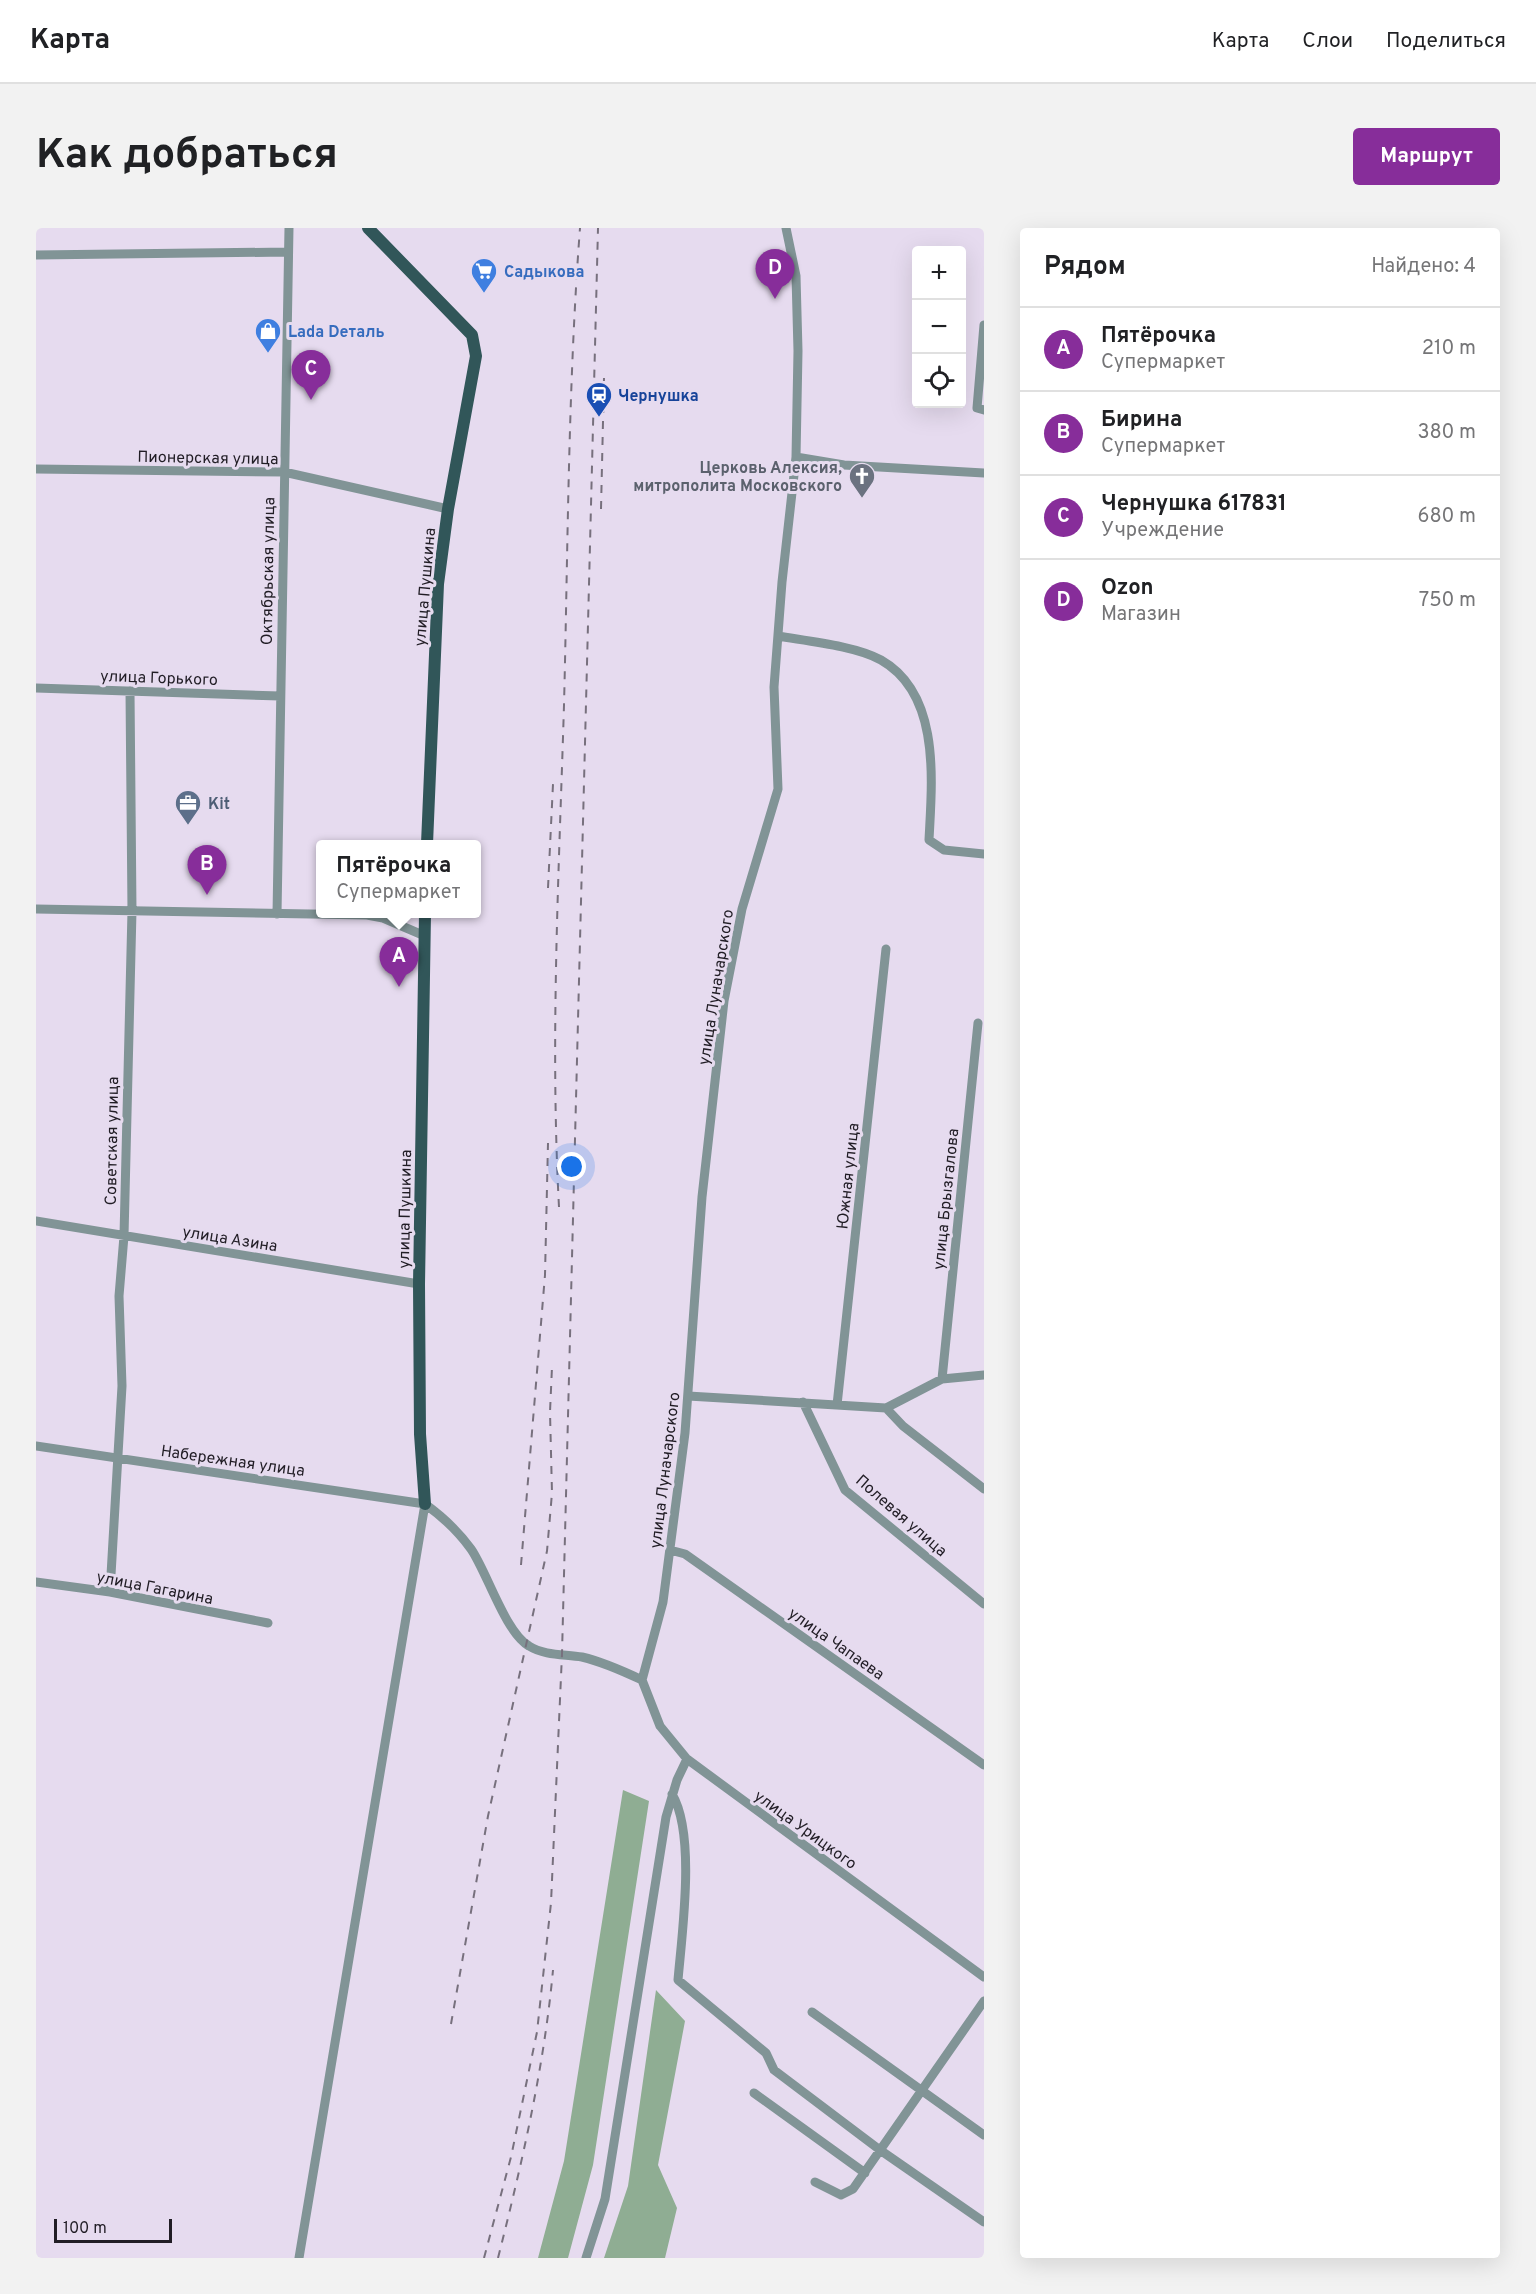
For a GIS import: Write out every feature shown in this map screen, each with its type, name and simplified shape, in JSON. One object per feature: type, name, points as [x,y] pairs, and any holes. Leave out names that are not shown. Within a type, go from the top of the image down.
[{"type":"main road","name":"улица Пушкина","points":[[368,228],[472,335],[476,356],[448,509],[438,584],[427,840]]},
{"type":"main road","name":"улица Пушкина","points":[[425,918],[419,1284],[420,1434],[425,1504]]},
{"type":"street","name":"Октябрьская улица","points":[[277,914],[289,228]]},
{"type":"street","name":"улица Луначарского","points":[[642,1680],[663,1602],[670,1550],[688,1396],[702,1197],[724,1001],[742,909],[778,789],[774,687],[796,457],[796,286],[786,228]]},
{"type":"street","points":[[36,255],[287,252]]},
{"type":"street","points":[[981,409],[984,325]]},
{"type":"street","points":[[796,457],[844,465],[984,473]]},
{"type":"street","name":"Пионерская улица","points":[[36,469],[284,472],[448,509]]},
{"type":"street","points":[[778,636],[829,644],[879,658],[899,672],[923,712],[932,776],[929,840],[944,850],[984,854]]},
{"type":"street","name":"улица Горького","points":[[36,688],[280,696]]},
{"type":"street","name":"Советская улица","points":[[111,1592],[122,1386],[119,1296],[124,1236],[132,911],[130,691]]},
{"type":"street","points":[[36,909],[316,914]]},
{"type":"street","points":[[383,918],[425,936]]},
{"type":"street","name":"Южная улица","points":[[837,1405],[886,949]]},
{"type":"street","name":"улица Брызгалова","points":[[942,1379],[978,1023]]},
{"type":"street","name":"улица Азина","points":[[36,1221],[419,1284]]},
{"type":"street","points":[[688,1396],[886,1408],[942,1379],[984,1375]]},
{"type":"street","name":"Полевая улица","points":[[803,1402],[845,1490],[984,1604]]},
{"type":"street","points":[[886,1408],[903,1426],[984,1489]]},
{"type":"street","name":"Набережная улица","points":[[36,1446],[425,1504]]},
{"type":"street","points":[[299,2258],[425,1504],[445,1518],[471,1550],[504,1614],[527,1646],[544,1652],[584,1658],[609,1665],[642,1680]]},
{"type":"street","name":"улица Чапаева","points":[[670,1550],[685,1554],[984,1765]]},
{"type":"street","name":"улица Гагарина","points":[[36,1582],[111,1592],[268,1623]]},
{"type":"street","name":"улица Урицкого","points":[[642,1680],[660,1726],[687,1759],[984,1977]]},
{"type":"street","points":[[586,2258],[605,2199],[666,1817],[672,1794],[687,1759]]},
{"type":"street","points":[[672,1794],[683,1820],[685,1901],[678,1980],[766,2053],[774,2070],[880,2150],[984,2222]]},
{"type":"street","points":[[815,2182],[841,2194],[853,2189],[984,2001]]},
{"type":"street","points":[[812,2012],[984,2135]]},
{"type":"street","points":[[754,2093],[865,2173]]},
{"type":"green space","points":[[623,1790],[649,1801],[593,2165],[568,2258],[538,2258],[564,2161]]},
{"type":"green space","points":[[656,1990],[685,2021],[658,2165],[677,2208],[665,2258],[604,2258],[628,2186]]},
{"type":"railway","points":[[559,1207],[555,1082],[556,956],[571,406],[580,228]]},
{"type":"railway","points":[[484,2258],[511,2157],[537,2032],[551,1903],[562,1654],[598,228]]},
{"type":"railway","points":[[601,509],[604,378]]},
{"type":"railway","points":[[548,888],[553,784]]},
{"type":"railway","points":[[521,1565],[545,1275],[548,1143]]},
{"type":"railway","points":[[451,2024],[488,1816],[547,1551],[552,1493],[550,1412],[552,1367]]},
{"type":"railway","points":[[498,2258],[531,2115],[544,2043],[553,1970]]},
{"type":"place","name":"Садыкова","points":[[484,294]]},
{"type":"place","name":"Ozon","points":[[775,299]]},
{"type":"place","name":"Lada Dеталь","points":[[268,354]]},
{"type":"place","name":"Чернушка 617831","points":[[311,400]]},
{"type":"place","name":"Чернушка","points":[[599,418]]},
{"type":"place","name":"Церковь Алексия, митрополита Московского","points":[[862,499]]},
{"type":"place","name":"Kit","points":[[188,826]]},
{"type":"place","name":"Бирина","points":[[207,895]]},
{"type":"place","name":"Пятёрочка","points":[[399,987]]}]
